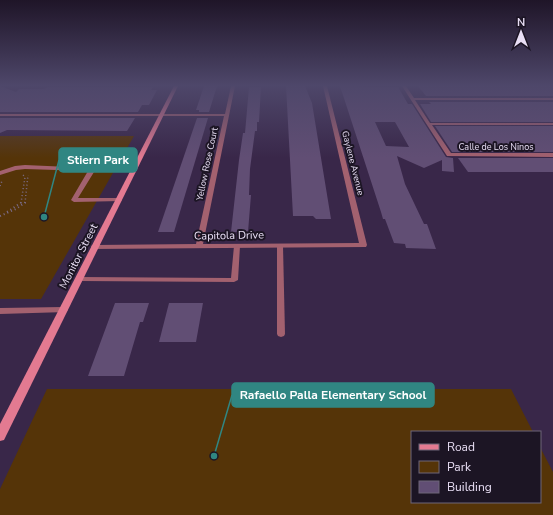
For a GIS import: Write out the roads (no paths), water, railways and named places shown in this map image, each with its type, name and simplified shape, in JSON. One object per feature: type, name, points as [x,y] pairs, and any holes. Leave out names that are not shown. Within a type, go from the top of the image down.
[{"type":"street","name":"Monitor Street","points":[[0,436],[164,110]]},
{"type":"street","name":"Yellow Rose Court","points":[[199,246],[228,110]]},
{"type":"street","name":"Gaylene Avenue","points":[[331,110],[363,245]]},
{"type":"street","points":[[0,115],[227,115]]},
{"type":"street","name":"Capitola Drive","points":[[95,247],[363,245]]},
{"type":"street","points":[[0,311],[63,310]]},
{"type":"lane","name":"Calle de Los Ninos","points":[[420,110],[449,155],[553,155]]},
{"type":"lane","points":[[429,124],[553,124]]},
{"type":"lane","points":[[0,173],[25,167],[134,170]]},
{"type":"lane","points":[[92,170],[74,200],[119,200]]},
{"type":"lane","points":[[79,279],[234,280],[237,246]]},
{"type":"lane","points":[[280,246],[282,334]]},
{"type":"place","name":"Stiern Park","points":[[44,217]]},
{"type":"place","name":"Rafaello Palla Elementary School","points":[[214,456]]}]
